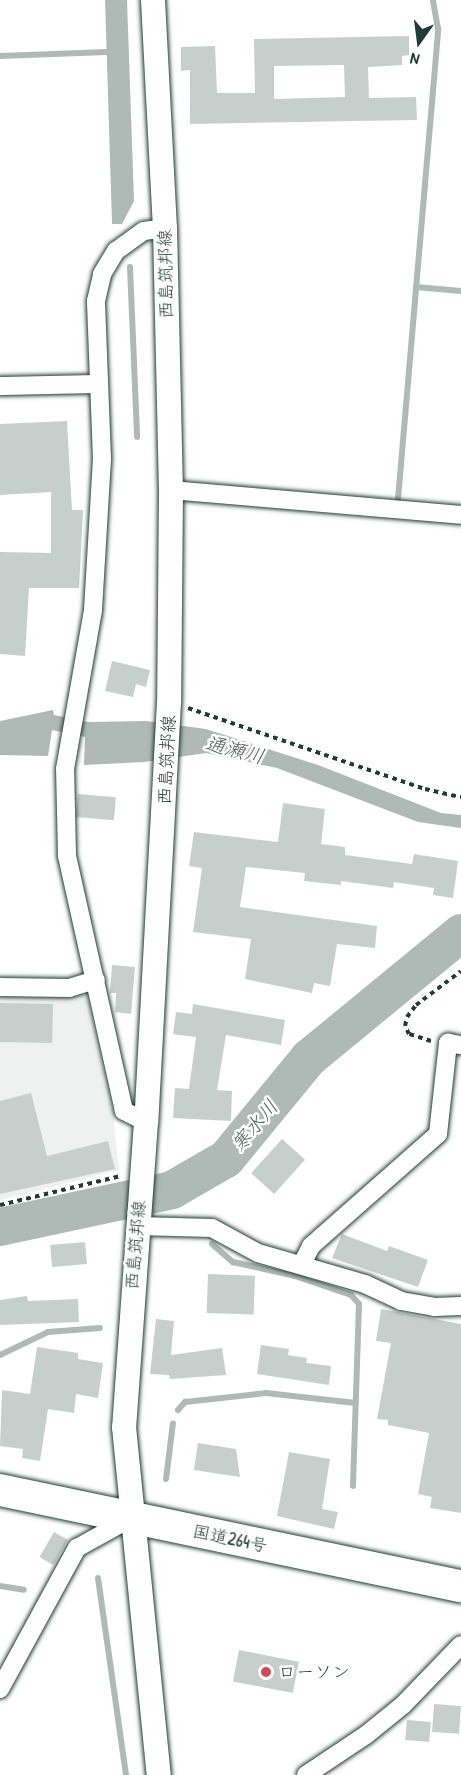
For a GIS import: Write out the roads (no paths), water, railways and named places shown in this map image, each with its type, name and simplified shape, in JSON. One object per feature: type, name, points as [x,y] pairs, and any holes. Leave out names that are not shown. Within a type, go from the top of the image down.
[{"type":"highway","name":"国道264号","points":[[0,1490],[461,1586]]},
{"type":"main road","name":"西島筑邦線","points":[[153,0],[165,228],[171,490],[169,709],[146,1122],[124,1427],[131,1518],[143,1594],[159,1775]]},
{"type":"street","points":[[146,1122],[124,1111],[67,855],[64,811],[69,737],[93,610],[102,459],[96,301],[102,274],[116,251],[144,231],[165,228]]},
{"type":"street","points":[[0,386],[98,384]]},
{"type":"street","points":[[171,490],[461,515]]},
{"type":"street","points":[[0,987],[69,988],[96,980]]},
{"type":"street","points":[[302,1264],[311,1246],[438,1134],[454,1044]]},
{"type":"street","points":[[138,1226],[212,1228],[258,1253],[365,1284],[400,1301],[434,1307],[461,1306]]},
{"type":"street","points":[[0,1689],[76,1548],[131,1518]]},
{"type":"street","points":[[306,1775],[330,1770],[402,1705],[461,1645]]},
{"type":"water","points":[[105,0],[127,0],[134,201],[122,224],[112,224]]},
{"type":"water","name":"通瀬川","points":[[53,710],[54,715],[88,722],[146,721],[206,729],[318,765],[441,813],[461,815],[461,828],[418,822],[277,768],[206,753],[144,762],[84,765],[85,737],[52,730],[48,756],[0,755],[0,721]]},
{"type":"waterway","points":[[398,499],[438,29],[433,0]]},
{"type":"waterway","points":[[0,56],[107,52]]},
{"type":"waterway","points":[[130,267],[137,437]]},
{"type":"waterway","points":[[416,287],[461,291]]},
{"type":"waterway","name":"寒水川","points":[[0,1227],[172,1190],[226,1159],[309,1058],[461,933]]},
{"type":"waterway","points":[[212,1244],[233,1262],[295,1276],[351,1295],[359,1304],[353,1486]]},
{"type":"waterway","points":[[0,1355],[48,1332],[100,1328]]},
{"type":"waterway","points":[[178,1410],[185,1402],[266,1393],[355,1403]]},
{"type":"waterway","points":[[166,1479],[173,1423]]},
{"type":"waterway","points":[[98,1578],[126,1775]]},
{"type":"waterway","points":[[0,1586],[24,1590]]},
{"type":"place","name":"ローソン","points":[[266,1672]]}]
